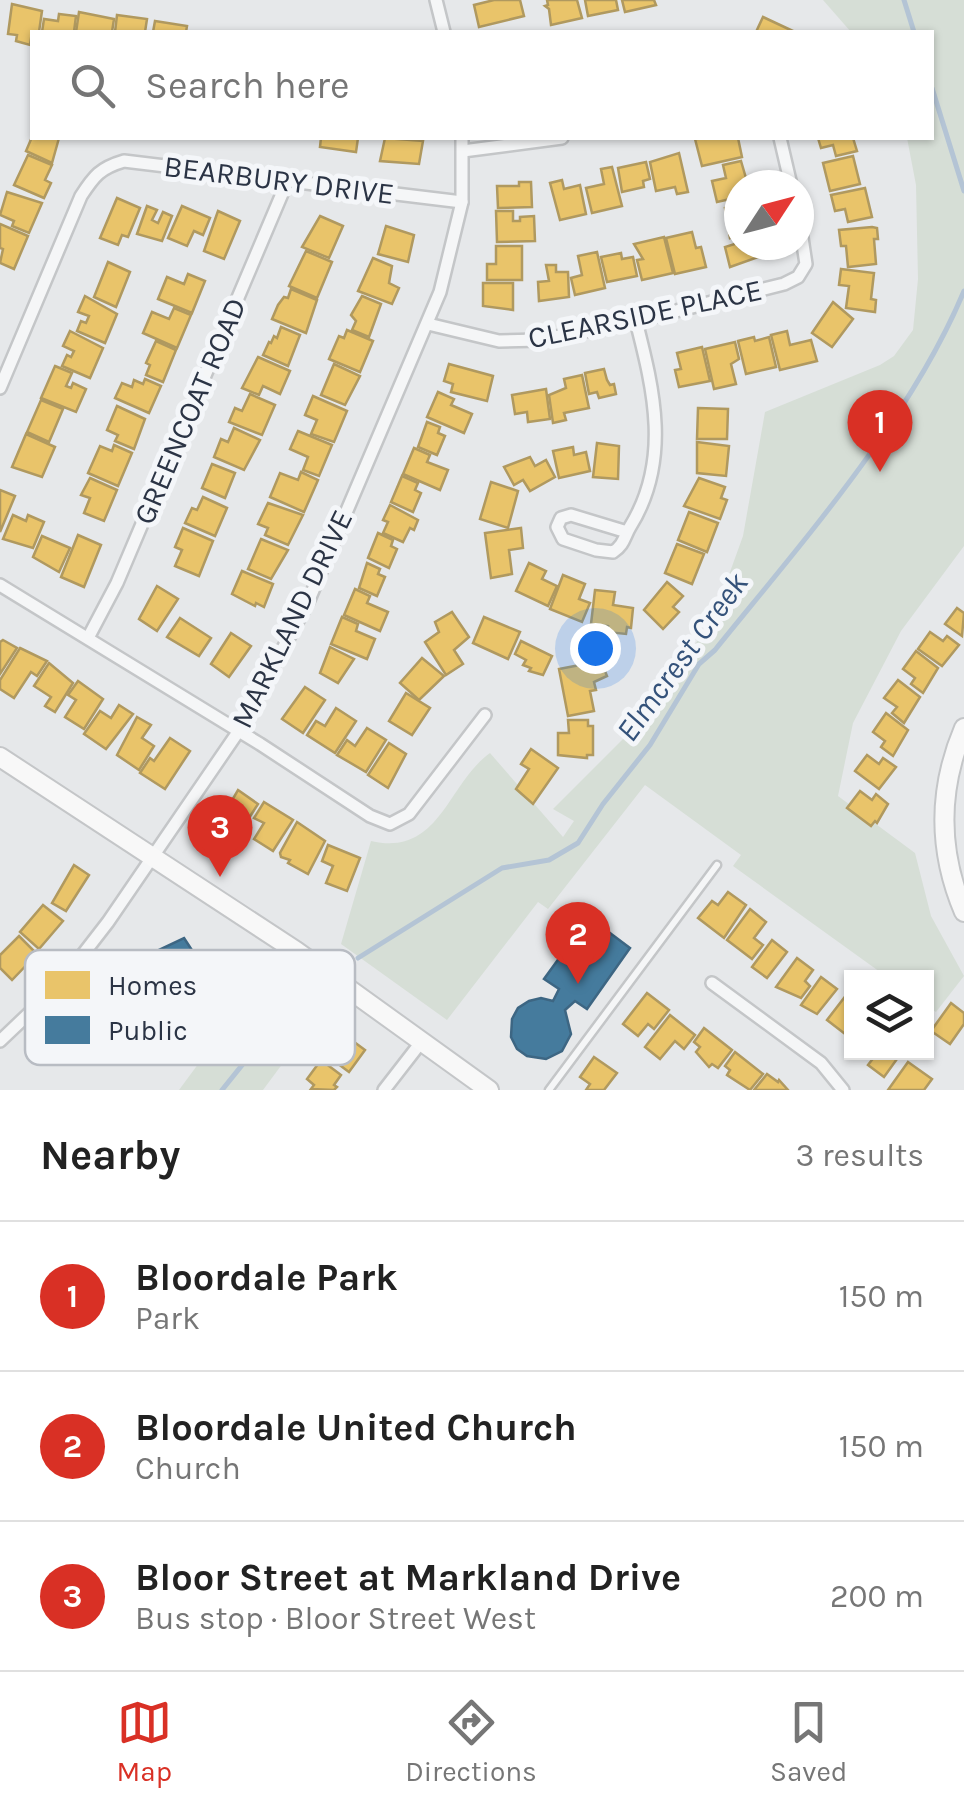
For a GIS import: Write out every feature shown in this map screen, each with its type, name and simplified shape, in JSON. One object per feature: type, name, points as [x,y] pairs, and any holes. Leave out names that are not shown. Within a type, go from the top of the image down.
[{"type":"main road","points":[[962,904],[950,872],[943,832],[948,775],[964,728]]},
{"type":"main road","points":[[0,758],[293,950]]},
{"type":"main road","points":[[355,991],[489,1090]]},
{"type":"street","points":[[436,0],[444,30]]},
{"type":"street","points":[[463,144],[529,140]]},
{"type":"street","points":[[780,140],[787,170]]},
{"type":"street","name":"MARKLAND DRIVE","points":[[86,950],[238,732],[308,602],[428,324],[452,253],[462,202],[463,144]]},
{"type":"street","name":"BEARBURY DRIVE","points":[[0,388],[81,196],[98,170],[124,160],[462,202]]},
{"type":"street","name":"GREENCOAT ROAD","points":[[88,638],[117,582],[287,182]]},
{"type":"street","name":"CLEARSIDE PLACE","points":[[428,324],[509,342],[540,340],[636,321],[794,280],[804,271],[807,260]]},
{"type":"street","points":[[627,532],[572,515],[562,518],[556,527],[563,539],[606,552],[619,548],[627,532],[648,490],[657,450],[655,410],[636,321]]},
{"type":"street","points":[[0,585],[370,816],[390,824],[409,814],[485,715]]},
{"type":"street","points":[[712,983],[822,1063],[843,1090]]},
{"type":"street","name":"MARKLAND DRIVE","points":[[0,1041],[25,1017]]},
{"type":"street","points":[[384,1090],[422,1040]]},
{"type":"lane","points":[[549,1090],[716,864]]},
{"type":"shaded area","points":[[823,0],[964,0],[964,546],[901,631],[853,723],[838,796],[915,853],[931,916],[964,976],[936,1012],[934,970],[877,970],[733,866],[741,855],[645,785],[548,909],[538,902],[447,1020],[355,954],[355,950],[341,944],[371,841],[394,843],[413,838],[428,828],[475,766],[490,753],[563,837],[574,821],[553,809],[640,722],[713,619],[743,536],[765,412],[880,365],[894,356],[913,330],[918,279],[916,185],[907,140],[934,140],[934,30],[849,30]]},
{"type":"shaded area","points":[[197,1065],[282,1065],[263,1090],[179,1090]]},
{"type":"building: Homes","points":[[520,0],[524,16],[479,27],[474,5]]},
{"type":"building: Homes","points":[[547,0],[577,0],[582,18],[551,25]]},
{"type":"building: Homes","points":[[585,0],[616,0],[618,10],[588,16]]},
{"type":"building: Homes","points":[[622,0],[654,0],[656,5],[625,12]]},
{"type":"building: Homes","points":[[12,4],[42,11],[39,30],[30,30],[30,45],[16,41],[17,35],[8,34]]},
{"type":"building: Homes","points":[[79,12],[114,19],[112,30],[76,30]]},
{"type":"building: Homes","points":[[59,14],[76,16],[74,30],[42,30],[44,19],[58,21]]},
{"type":"building: Homes","points":[[117,15],[147,19],[145,30],[115,30]]},
{"type":"building: Homes","points":[[763,17],[791,30],[757,30]]},
{"type":"building: Homes","points":[[155,21],[187,26],[186,30],[153,30]]},
{"type":"building: Homes","points":[[31,140],[58,140],[52,163],[26,151]]},
{"type":"building: Homes","points":[[321,140],[358,140],[356,152],[320,147]]},
{"type":"building: Homes","points":[[385,140],[423,141],[419,164],[380,161]]},
{"type":"building: Homes","points":[[695,140],[738,140],[742,157],[702,166]]},
{"type":"building: Homes","points":[[819,140],[854,140],[857,151],[836,156],[833,145],[821,148]]},
{"type":"building: Homes","points":[[679,153],[688,192],[677,194],[675,187],[656,191],[650,162]]},
{"type":"building: Homes","points":[[28,155],[52,165],[45,180],[51,183],[44,198],[14,185]]},
{"type":"building: Homes","points":[[853,156],[860,184],[830,191],[823,163]]},
{"type":"building: Homes","points":[[741,161],[744,170],[724,170],[723,165]]},
{"type":"building: Homes","points":[[646,162],[650,179],[643,181],[644,187],[622,192],[618,168]]},
{"type":"building: Homes","points":[[612,167],[622,206],[592,213],[586,188],[604,184],[601,169]]},
{"type":"building: Homes","points":[[724,178],[724,200],[717,202],[712,181]]},
{"type":"building: Homes","points":[[562,180],[564,189],[580,185],[586,214],[560,220],[550,183]]},
{"type":"building: Homes","points":[[519,182],[531,182],[532,207],[498,208],[497,186],[519,186]]},
{"type":"building: Homes","points":[[865,188],[872,217],[848,222],[845,209],[835,211],[831,195]]},
{"type":"building: Homes","points":[[7,192],[42,203],[29,233],[12,226],[14,221],[0,215]]},
{"type":"building: Homes","points":[[117,198],[140,208],[128,237],[122,235],[118,245],[100,238]]},
{"type":"building: Homes","points":[[147,206],[157,210],[152,220],[158,223],[163,212],[172,216],[162,241],[137,234]]},
{"type":"building: Homes","points":[[182,206],[210,218],[203,235],[194,231],[187,246],[168,238]]},
{"type":"building: Homes","points":[[218,211],[240,221],[224,259],[204,251]]},
{"type":"building: Homes","points":[[496,211],[513,211],[513,221],[534,216],[535,241],[497,242]]},
{"type":"building: Homes","points":[[320,216],[343,226],[329,258],[302,247]]},
{"type":"building: Homes","points":[[0,224],[28,236],[14,269],[0,263]]},
{"type":"building: Homes","points":[[386,226],[414,235],[408,262],[378,254]]},
{"type":"building: Homes","points":[[877,228],[876,264],[848,267],[846,246],[841,246],[839,230]]},
{"type":"building: Homes","points":[[692,232],[706,267],[675,274],[666,238]]},
{"type":"building: Homes","points":[[664,237],[673,273],[642,280],[637,260],[643,259],[634,244]]},
{"type":"building: Homes","points":[[496,246],[522,246],[522,280],[487,280],[487,264],[496,264]]},
{"type":"building: Homes","points":[[306,251],[332,262],[317,298],[289,286]]},
{"type":"building: Homes","points":[[597,252],[605,288],[575,295],[571,278],[582,275],[578,256]]},
{"type":"building: Homes","points":[[621,253],[622,259],[633,257],[637,276],[607,282],[601,257]]},
{"type":"building: Homes","points":[[373,258],[392,266],[389,283],[399,288],[392,304],[358,291]]},
{"type":"building: Homes","points":[[728,260],[750,260],[730,267]]},
{"type":"building: Homes","points":[[108,262],[130,272],[116,307],[94,297]]},
{"type":"building: Homes","points":[[546,265],[556,265],[556,272],[568,272],[569,297],[539,301],[538,282],[549,281]]},
{"type":"building: Homes","points":[[841,269],[874,273],[871,299],[876,300],[875,312],[846,308],[849,286],[839,285]]},
{"type":"building: Homes","points":[[188,274],[205,281],[192,313],[158,299],[167,277],[184,284]]},
{"type":"building: Homes","points":[[483,283],[513,283],[513,310],[483,306]]},
{"type":"building: Homes","points":[[291,289],[317,300],[306,333],[272,319]]},
{"type":"building: Homes","points":[[85,296],[117,314],[105,343],[77,331],[81,321],[86,323],[89,316],[78,312]]},
{"type":"building: Homes","points":[[362,296],[381,304],[369,337],[352,330],[356,321],[351,315]]},
{"type":"building: Homes","points":[[833,302],[853,319],[832,347],[812,333]]},
{"type":"building: Homes","points":[[174,308],[191,315],[177,348],[143,333],[152,312],[169,319]]},
{"type":"building: Homes","points":[[281,327],[300,335],[288,366],[263,355]]},
{"type":"building: Homes","points":[[347,330],[373,341],[360,372],[329,359],[339,336],[344,338]]},
{"type":"building: Homes","points":[[70,331],[103,348],[90,378],[62,366],[74,351],[63,346]]},
{"type":"building: Homes","points":[[787,331],[790,345],[811,340],[817,361],[780,370],[771,335]]},
{"type":"building: Homes","points":[[754,337],[755,341],[769,337],[776,367],[746,374],[738,341]]},
{"type":"building: Homes","points":[[156,341],[176,350],[163,382],[146,375],[150,365],[146,363]]},
{"type":"building: Homes","points":[[735,342],[739,359],[731,364],[736,384],[714,389],[705,349]]},
{"type":"building: Homes","points":[[702,347],[710,381],[679,387],[675,370],[681,369],[677,353]]},
{"type":"building: Homes","points":[[258,357],[290,371],[280,394],[263,386],[259,395],[242,388]]},
{"type":"building: Homes","points":[[334,364],[360,376],[345,405],[321,395]]},
{"type":"building: Homes","points":[[449,364],[493,376],[487,401],[451,392],[453,384],[444,381]]},
{"type":"building: Homes","points":[[55,366],[72,373],[66,386],[71,388],[73,383],[86,389],[76,412],[41,398]]},
{"type":"building: Homes","points":[[604,369],[616,394],[599,398],[597,392],[589,394],[585,373]]},
{"type":"building: Homes","points":[[582,375],[589,408],[564,413],[566,420],[553,423],[549,395],[566,388],[564,379]]},
{"type":"building: Homes","points":[[145,379],[161,386],[149,413],[115,398],[122,383],[132,387],[134,380],[143,384]]},
{"type":"building: Homes","points":[[546,389],[550,419],[528,422],[527,412],[515,414],[512,395]]},
{"type":"building: Homes","points":[[438,392],[454,399],[451,405],[472,414],[464,433],[427,417]]},
{"type":"building: Homes","points":[[250,394],[275,405],[262,435],[229,422],[235,408],[242,411]]},
{"type":"building: Homes","points":[[313,396],[347,411],[334,442],[311,434],[317,420],[305,415]]},
{"type":"building: Homes","points":[[41,400],[63,409],[49,442],[27,432]]},
{"type":"building: Homes","points":[[117,406],[145,419],[134,449],[115,441],[118,435],[107,430]]},
{"type":"building: Homes","points":[[698,408],[728,409],[727,439],[697,439]]},
{"type":"building: Homes","points":[[427,422],[440,427],[438,433],[445,436],[437,455],[418,447]]},
{"type":"building: Homes","points":[[234,428],[260,440],[244,470],[214,457],[221,439],[228,442]]},
{"type":"building: Homes","points":[[298,431],[332,445],[319,476],[303,470],[308,457],[290,449]]},
{"type":"building: Homes","points":[[26,434],[55,447],[42,477],[12,467]]},
{"type":"building: Homes","points":[[697,442],[729,446],[726,476],[697,473]]},
{"type":"building: Homes","points":[[597,443],[619,446],[618,479],[593,477]]},
{"type":"building: Homes","points":[[114,445],[132,453],[118,486],[88,473],[100,446],[112,451]]},
{"type":"building: Homes","points":[[573,447],[574,455],[586,452],[590,471],[559,478],[553,451]]},
{"type":"building: Homes","points":[[414,448],[430,455],[427,462],[448,470],[440,490],[403,474]]},
{"type":"building: Homes","points":[[530,457],[535,466],[546,460],[555,477],[530,491],[523,480],[514,485],[504,467]]},
{"type":"building: Homes","points":[[212,464],[235,473],[225,498],[202,488]]},
{"type":"building: Homes","points":[[301,472],[318,480],[304,512],[270,497],[280,473],[298,480]]},
{"type":"building: Homes","points":[[402,476],[418,483],[415,490],[421,493],[413,512],[391,502]]},
{"type":"building: Homes","points":[[90,478],[117,490],[104,521],[84,513],[90,498],[81,495]]},
{"type":"building: Homes","points":[[699,478],[725,487],[721,498],[727,500],[720,519],[684,506]]},
{"type":"building: Homes","points":[[491,482],[518,491],[508,528],[480,519]]},
{"type":"building: Homes","points":[[0,490],[15,496],[0,532]]},
{"type":"building: Homes","points":[[203,497],[227,508],[215,536],[185,523]]},
{"type":"building: Homes","points":[[268,503],[303,515],[288,545],[265,535],[268,528],[258,524]]},
{"type":"building: Homes","points":[[390,505],[418,520],[403,542],[383,533],[388,522],[383,520]]},
{"type":"building: Homes","points":[[689,512],[718,523],[707,552],[678,540]]},
{"type":"building: Homes","points":[[13,515],[26,521],[28,515],[44,522],[33,548],[3,539]]},
{"type":"building: Homes","points":[[183,528],[213,541],[199,576],[175,566],[182,550],[175,547]]},
{"type":"building: Homes","points":[[521,528],[523,548],[509,550],[512,574],[491,578],[485,533]]},
{"type":"building: Homes","points":[[378,533],[393,540],[391,546],[397,549],[389,568],[368,558]]},
{"type":"building: Homes","points":[[78,535],[101,545],[84,587],[61,577]]},
{"type":"building: Homes","points":[[42,536],[70,548],[59,572],[33,557]]},
{"type":"building: Homes","points":[[261,539],[288,550],[271,579],[248,569]]},
{"type":"building: Homes","points":[[677,544],[704,554],[692,584],[665,573]]},
{"type":"building: Homes","points":[[367,563],[380,569],[378,574],[385,577],[377,596],[359,588]]},
{"type":"building: Homes","points":[[529,563],[546,571],[542,579],[557,586],[548,606],[516,591]]},
{"type":"building: Homes","points":[[242,571],[273,584],[264,607],[232,594]]},
{"type":"building: Homes","points":[[563,575],[585,584],[579,599],[590,603],[582,622],[550,609]]},
{"type":"building: Homes","points":[[667,582],[683,596],[673,607],[679,612],[663,629],[644,610]]},
{"type":"building: Homes","points":[[157,586],[178,599],[157,631],[139,619]]},
{"type":"building: Homes","points":[[355,589],[370,596],[367,603],[388,612],[380,631],[344,615]]},
{"type":"building: Homes","points":[[595,590],[615,592],[613,605],[633,608],[631,628],[627,627],[626,634],[607,632],[608,626],[591,624]]},
{"type":"building: Homes","points":[[957,608],[964,613],[962,636],[945,624]]},
{"type":"building: Homes","points":[[452,612],[469,637],[454,650],[463,664],[446,675],[425,642],[439,632],[435,622]]},
{"type":"building: Homes","points":[[342,617],[358,624],[356,631],[375,639],[367,659],[331,644]]},
{"type":"building: Homes","points":[[484,617],[520,632],[508,659],[473,643]]},
{"type":"building: Homes","points":[[180,618],[211,638],[199,656],[167,637]]},
{"type":"building: Homes","points":[[930,632],[943,641],[947,636],[959,645],[942,666],[918,649]]},
{"type":"building: Homes","points":[[231,633],[251,646],[229,677],[211,664]]},
{"type":"building: Homes","points":[[521,641],[552,656],[543,675],[529,671],[531,668],[523,665],[526,660],[515,654]]},
{"type":"building: Homes","points":[[0,642],[17,648],[0,674]]},
{"type":"building: Homes","points":[[330,647],[354,659],[338,683],[320,673]]},
{"type":"building: Homes","points":[[20,648],[47,661],[37,676],[31,672],[14,698],[0,689],[0,680]]},
{"type":"building: Homes","points":[[916,651],[938,668],[923,693],[911,684],[915,678],[903,669]]},
{"type":"building: Homes","points":[[422,658],[444,676],[419,700],[400,683]]},
{"type":"building: Homes","points":[[601,661],[607,676],[594,682],[596,690],[590,691],[594,711],[568,716],[559,669]]},
{"type":"building: Homes","points":[[49,663],[73,683],[55,712],[45,706],[51,697],[34,686]]},
{"type":"building: Homes","points":[[898,680],[920,697],[904,723],[892,713],[897,707],[884,698]]},
{"type":"building: Homes","points":[[78,681],[103,699],[84,729],[65,717],[76,700],[68,695]]},
{"type":"building: Homes","points":[[305,687],[325,700],[303,733],[282,719]]},
{"type":"building: Homes","points":[[406,693],[430,708],[412,735],[389,721]]},
{"type":"building: Homes","points":[[119,705],[133,714],[106,749],[84,734],[100,711],[111,718]]},
{"type":"building: Homes","points":[[336,708],[356,721],[335,753],[307,735],[316,721],[325,726]]},
{"type":"building: Homes","points":[[886,713],[908,730],[893,756],[881,747],[885,741],[873,732]]},
{"type":"building: Homes","points":[[137,717],[151,725],[142,738],[154,746],[139,770],[117,755]]},
{"type":"building: Homes","points":[[568,720],[588,720],[588,726],[593,726],[593,755],[558,755],[558,733],[569,733]]},
{"type":"building: Homes","points":[[367,728],[386,740],[366,772],[337,755],[347,740],[355,746]]},
{"type":"building: Homes","points":[[170,738],[190,751],[165,789],[140,773]]},
{"type":"building: Homes","points":[[389,743],[406,754],[388,788],[368,775]]},
{"type":"building: Homes","points":[[531,749],[558,768],[533,804],[516,789],[529,769],[521,764]]},
{"type":"building: Homes","points":[[867,755],[879,764],[883,758],[896,767],[879,789],[855,771]]},
{"type":"building: Homes","points":[[238,790],[258,804],[233,843],[214,831]]},
{"type":"building: Homes","points":[[860,791],[872,800],[876,794],[888,804],[871,826],[847,808]]},
{"type":"building: Homes","points":[[264,802],[293,820],[273,851],[254,839],[264,823],[254,818]]},
{"type":"building: Homes","points":[[297,822],[325,841],[308,874],[288,863],[290,860],[280,853]]},
{"type":"building: Homes","points":[[328,845],[360,858],[347,891],[326,883],[333,866],[322,861]]},
{"type":"building: Homes","points":[[74,865],[89,875],[66,911],[52,903]]},
{"type":"building: Homes","points":[[728,892],[746,905],[724,938],[698,918],[712,901],[718,905]]},
{"type":"building: Homes","points":[[43,905],[63,921],[39,949],[20,932]]},
{"type":"building: Homes","points":[[750,909],[766,922],[754,938],[763,945],[752,959],[727,940]]},
{"type":"building: Homes","points":[[19,936],[33,950],[25,950],[25,966],[12,980],[0,968],[0,955]]},
{"type":"building: Homes","points":[[772,940],[787,952],[767,978],[752,967]]},
{"type":"building: Homes","points":[[797,958],[813,970],[805,981],[810,986],[801,998],[776,987]]},
{"type":"building: Homes","points":[[821,977],[837,989],[817,1014],[801,1005]]},
{"type":"building: Homes","points":[[647,993],[669,1010],[654,1029],[648,1024],[638,1036],[623,1024]]},
{"type":"building: Homes","points":[[844,998],[844,1033],[827,1020]]},
{"type":"building: Homes","points":[[951,1003],[964,1013],[964,1024],[950,1044],[934,1033],[934,1027]]},
{"type":"building: Homes","points":[[670,1015],[695,1035],[684,1049],[675,1041],[660,1059],[645,1047]]},
{"type":"building: Homes","points":[[704,1028],[732,1050],[718,1068],[712,1064],[709,1067],[696,1052],[700,1047],[694,1042]]},
{"type":"building: Homes","points":[[355,1043],[365,1050],[355,1064]]},
{"type":"building: Homes","points":[[735,1052],[763,1074],[750,1090],[727,1075],[730,1070],[725,1066]]},
{"type":"building: Homes","points":[[594,1057],[617,1073],[604,1090],[586,1090],[590,1084],[580,1077]]},
{"type":"building: Homes","points":[[872,1060],[896,1060],[884,1077],[868,1065]]},
{"type":"building: Homes","points":[[908,1062],[932,1079],[924,1090],[888,1090]]},
{"type":"building: Homes","points":[[317,1065],[328,1065],[341,1075],[334,1090],[311,1089],[314,1085],[307,1079]]},
{"type":"building: Homes","points":[[767,1074],[779,1080],[788,1090],[754,1090]]},
{"type":"building: Public","points":[[589,917],[605,928],[603,932],[608,936],[610,933],[630,948],[587,1009],[575,1001],[565,1010],[571,1034],[562,1051],[546,1059],[527,1056],[517,1049],[511,1037],[512,1019],[518,1008],[529,1001],[553,1001],[559,989],[544,979]]},
{"type":"building: Public","points":[[184,938],[192,950],[159,950]]},
{"type":"waterway","name":"Elmcrest Creek","points":[[904,0],[913,30]]},
{"type":"waterway","name":"Elmcrest Creek","points":[[934,94],[964,191]]},
{"type":"waterway","name":"Elmcrest Creek","points":[[358,958],[502,868],[549,860],[578,843],[650,745],[699,664],[715,650],[783,566],[885,433],[915,386],[964,291]]},
{"type":"waterway","name":"Elmcrest Creek","points":[[222,1090],[242,1065]]},
{"type":"place","name":"Bloordale Park","points":[[880,472]]},
{"type":"place","name":"Bloor Street at Markland Drive","points":[[220,877]]},
{"type":"place","name":"Bloordale United Church","points":[[578,984]]}]
